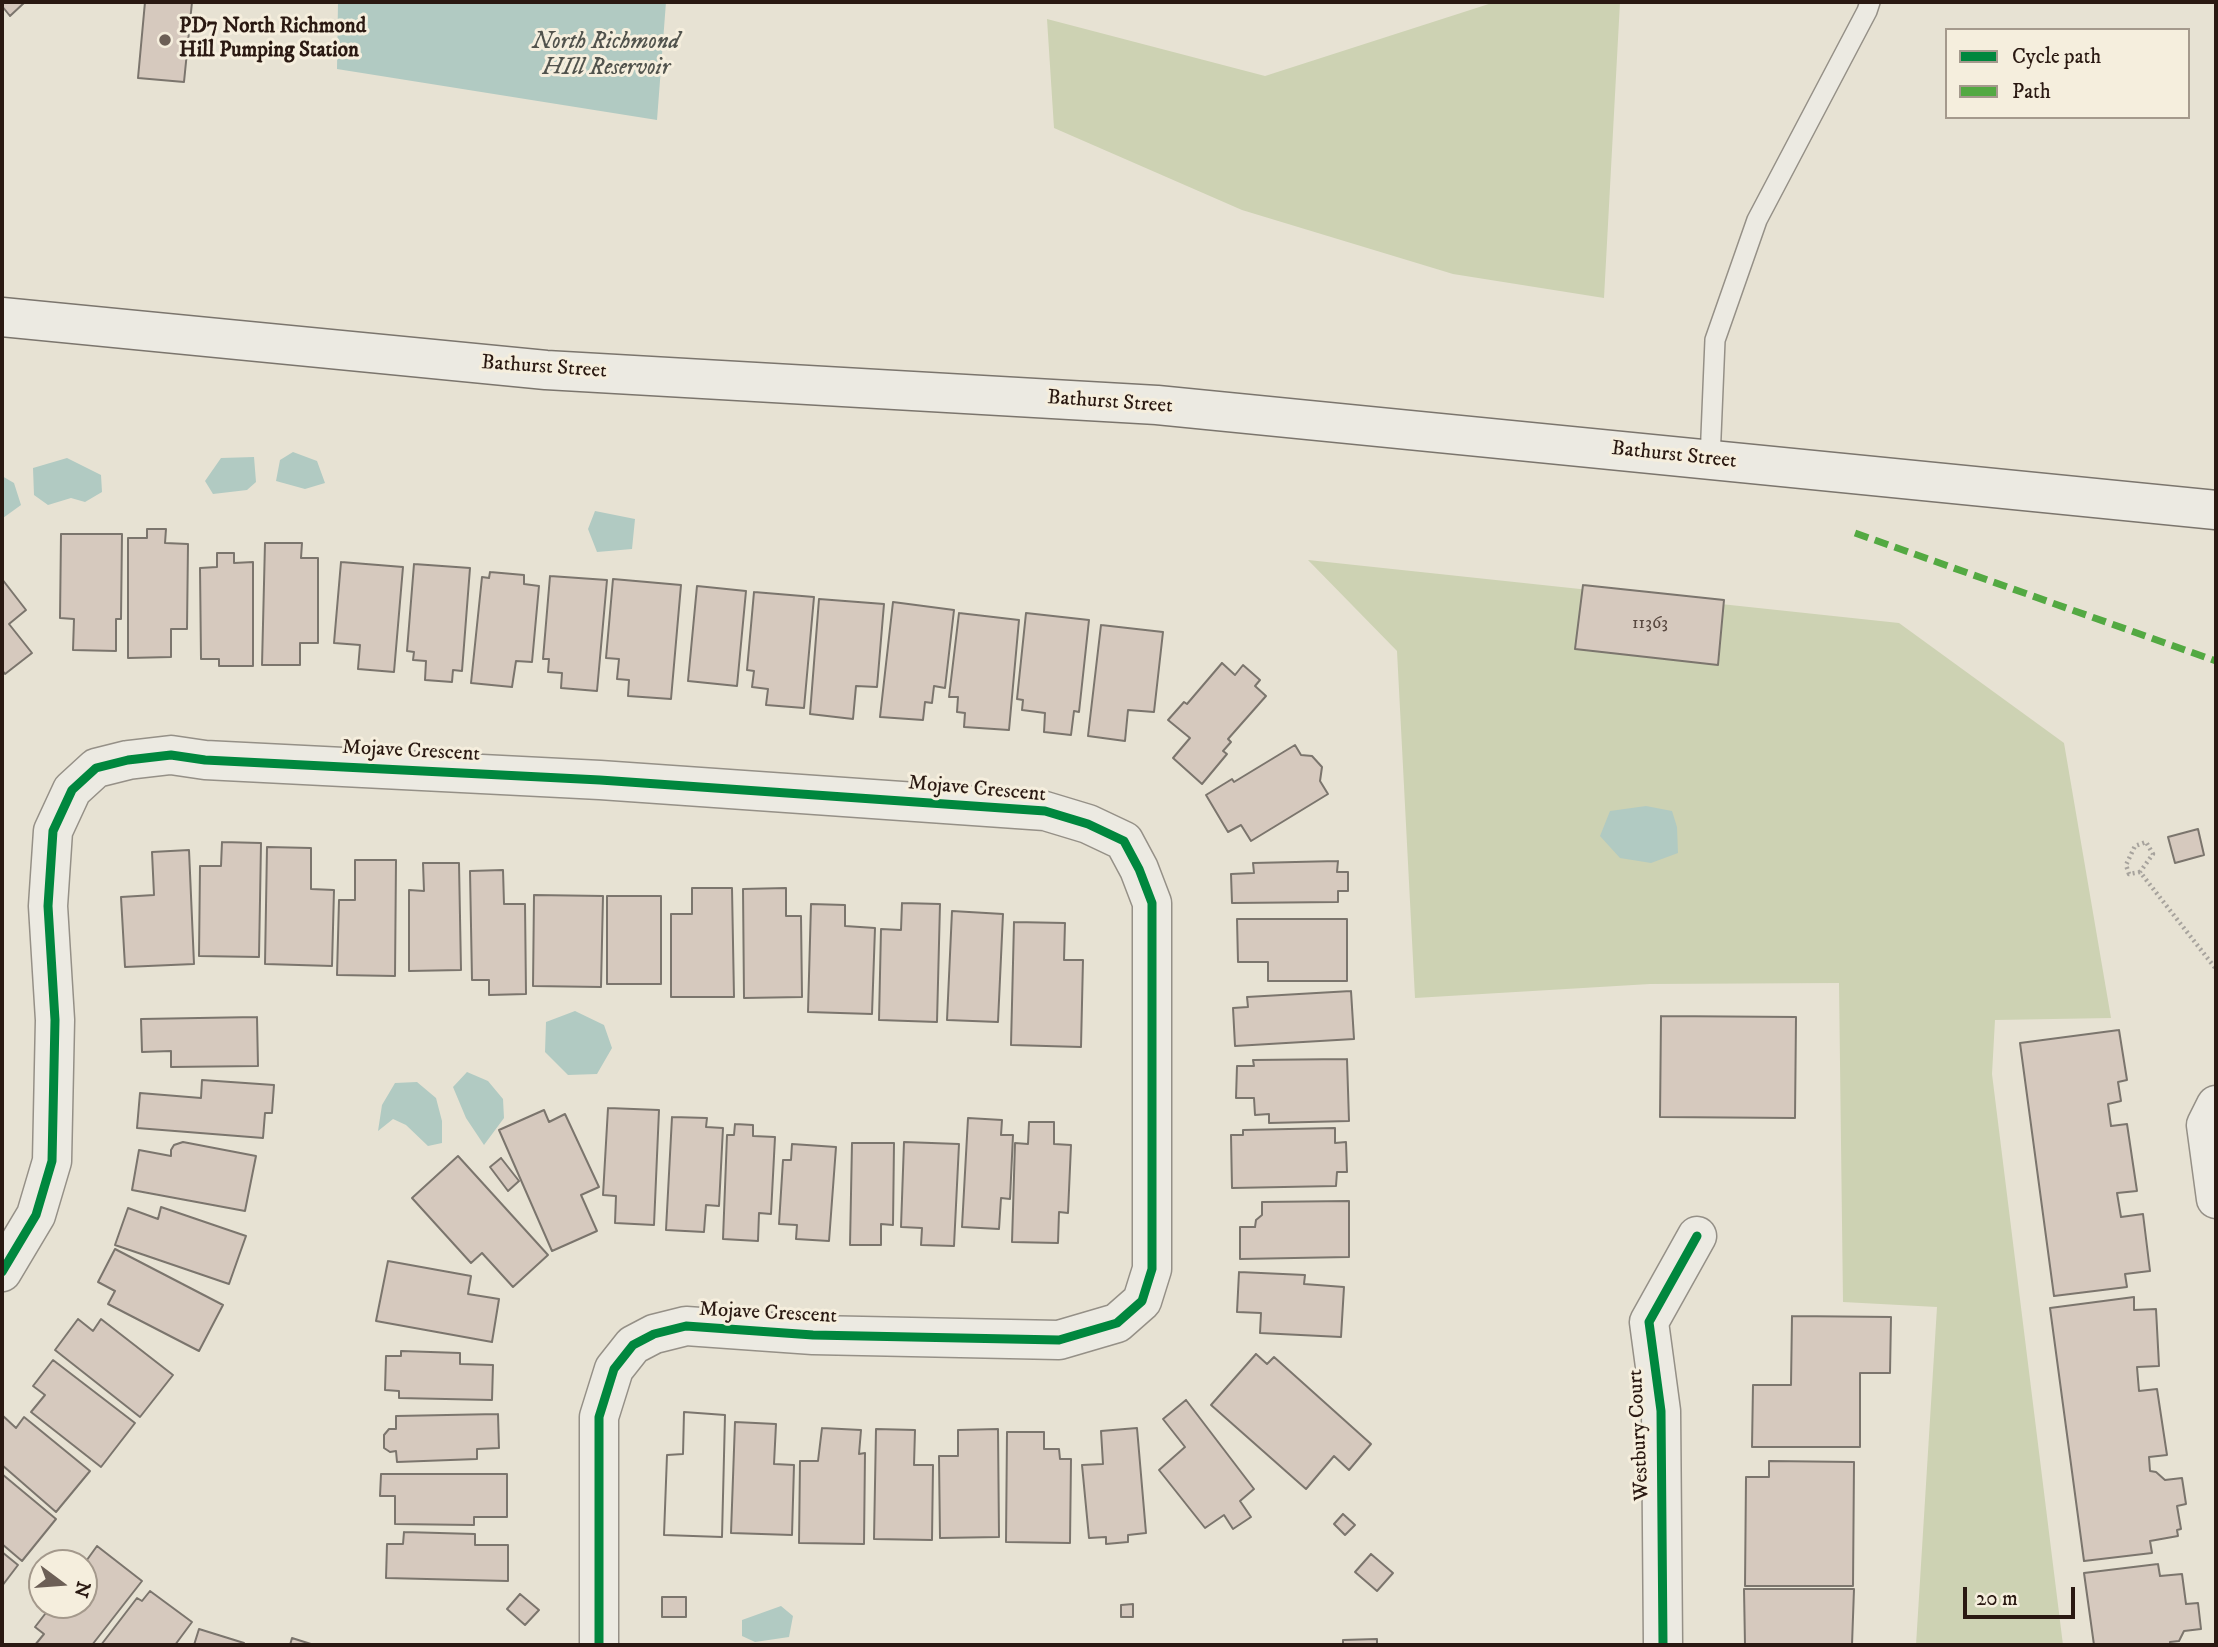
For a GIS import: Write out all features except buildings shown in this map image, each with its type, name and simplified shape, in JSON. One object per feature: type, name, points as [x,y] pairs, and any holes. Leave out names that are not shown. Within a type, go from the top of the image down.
[{"type":"street","name":"Bathurst Street","points":[[2,317],[546,370],[1157,405],[2216,510]]},
{"type":"street","name":"Mojave Crescent","points":[[2,1272],[36,1215],[52,1161],[55,1020],[48,906],[54,831],[72,790],[96,768],[128,760],[171,755],[205,760],[600,780],[1045,811],[1088,824],[1124,841],[1139,869],[1152,903],[1152,1269],[1142,1301],[1117,1323],[1059,1340],[813,1335],[686,1326],[654,1334],[633,1345],[614,1369],[599,1417],[599,1645]]},
{"type":"street","points":[[2216,1105],[2206,1125],[2216,1199]]},
{"type":"street","name":"Westbury Court","points":[[1663,1645],[1661,1411],[1649,1322],[1698,1237]]},
{"type":"lane","points":[[1710,460],[1715,340],[1757,220],[1870,2]]},
{"type":"path","points":[[2146,842],[2152,854],[2140,872],[2129,874],[2126,865],[2134,846],[2146,842]]},
{"type":"path","points":[[2140,872],[2216,968]]},
{"type":"green space","points":[[1495,2],[1620,2],[1604,298],[1453,274],[1242,210],[1054,128],[1047,19],[1265,76]]},
{"type":"green space","points":[[1308,560],[1899,623],[2064,743],[2111,1018],[1995,1020],[1992,1074],[2063,1645],[1916,1645],[1937,1307],[1843,1302],[1839,983],[1650,984],[1415,998],[1397,651]]},
{"type":"water","name":"North Richmond HIll Reservoir","points":[[338,2],[666,2],[657,120],[337,69]]},
{"type":"water","points":[[293,452],[317,461],[325,483],[305,489],[276,481],[280,460]]},
{"type":"water","points":[[254,457],[256,482],[247,490],[213,494],[205,481],[221,458]]},
{"type":"water","points":[[67,458],[101,475],[102,492],[85,502],[71,498],[48,505],[34,495],[33,468]]},
{"type":"water","points":[[2,476],[14,483],[21,505],[3,518]]},
{"type":"water","points":[[595,511],[635,519],[632,549],[597,552],[588,529]]},
{"type":"water","points":[[1646,806],[1672,811],[1677,827],[1678,853],[1651,863],[1620,858],[1600,836],[1610,811]]},
{"type":"water","points":[[575,1011],[604,1025],[612,1048],[597,1074],[568,1075],[545,1052],[546,1022]]},
{"type":"water","points":[[467,1072],[488,1081],[503,1099],[504,1118],[484,1145],[466,1118],[453,1087]]},
{"type":"water","points":[[417,1082],[436,1098],[442,1121],[442,1143],[428,1146],[406,1125],[393,1119],[378,1131],[382,1105],[395,1083]]},
{"type":"water","points":[[781,1606],[793,1616],[789,1637],[755,1642],[742,1636],[742,1620]]},
{"type":"marked path","points":[[1855,533],[2216,661]]},
{"type":"cycle path","points":[[2,1272],[36,1215],[52,1161],[55,1020],[48,906],[53,831],[72,790],[96,768],[128,760],[171,755],[205,760],[600,780],[1045,811],[1088,824],[1124,841],[1139,869],[1152,903],[1152,1269],[1142,1301],[1117,1323],[1059,1340],[813,1335],[686,1326],[654,1334],[633,1345],[614,1369],[599,1417],[599,1645]]},
{"type":"cycle path","points":[[1663,1645],[1661,1411],[1649,1322],[1697,1236]]},
{"type":"place","name":"PD7 North Richmond Hill Pumping Station","points":[[165,40]]}]
